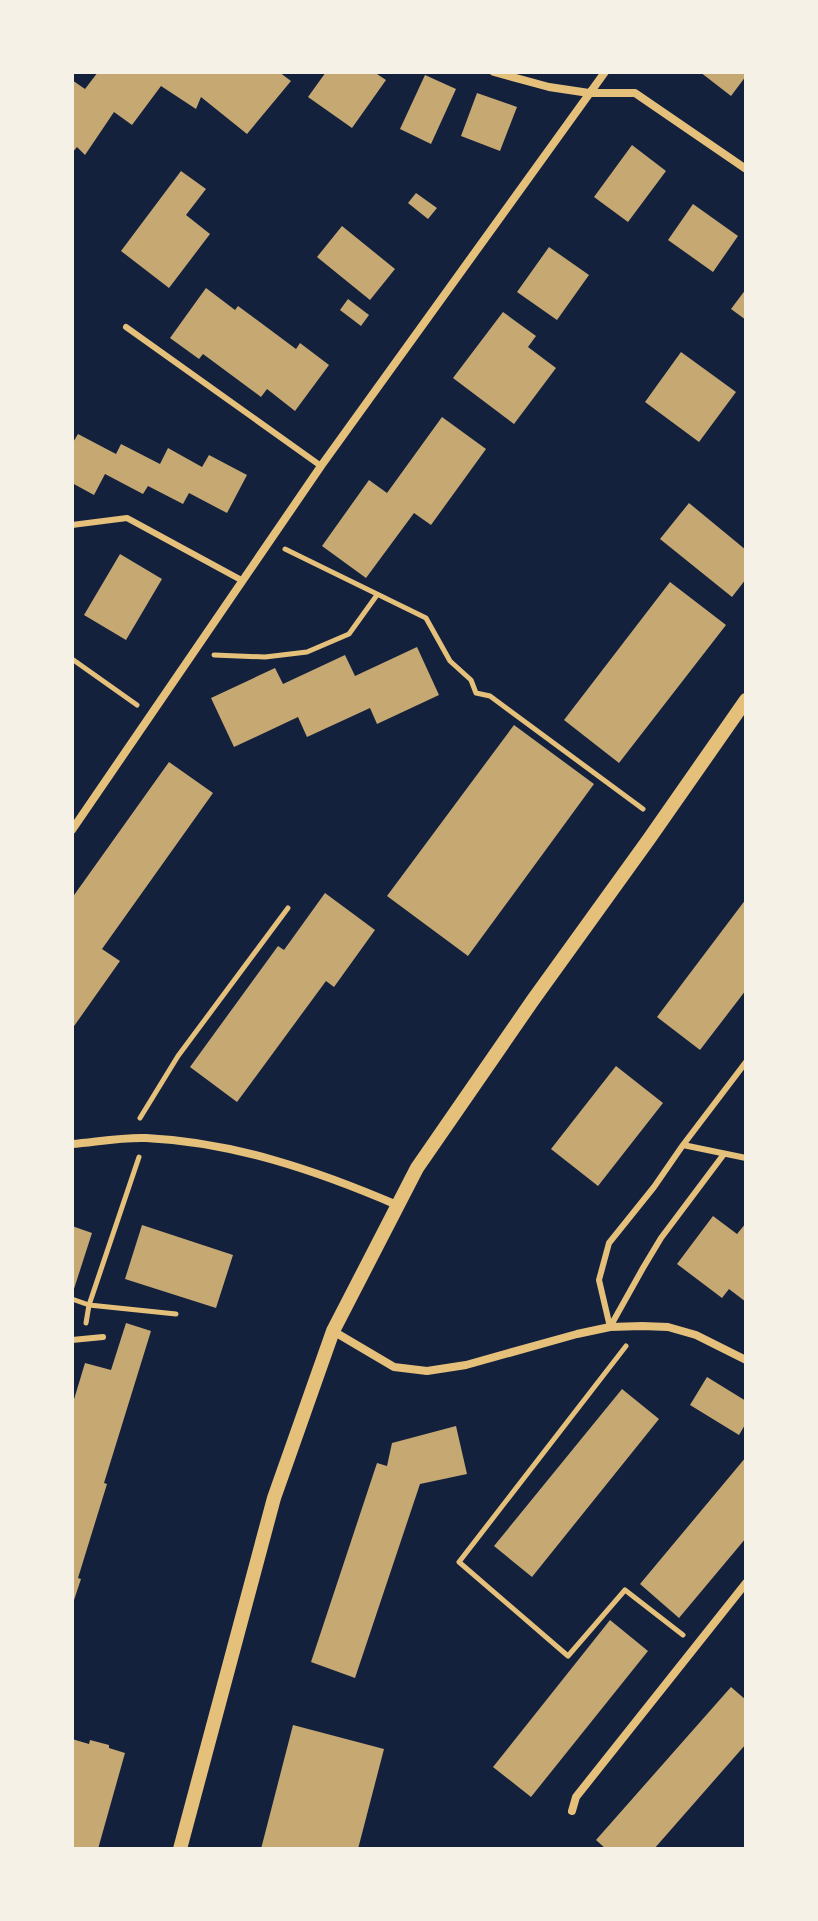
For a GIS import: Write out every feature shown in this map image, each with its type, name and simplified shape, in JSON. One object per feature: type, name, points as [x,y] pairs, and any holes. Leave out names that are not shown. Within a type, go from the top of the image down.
[{"type":"street","points":[[494,72],[549,87],[589,93],[635,93],[746,169]]},
{"type":"street","points":[[72,830],[321,466],[605,72]]},
{"type":"street","points":[[180,1849],[274,1498],[333,1331],[417,1168],[746,700]]},
{"type":"street","points":[[72,1144],[146,1138],[188,1143],[273,1160],[360,1189],[397,1205]]},
{"type":"street","points":[[333,1331],[394,1367],[427,1371],[466,1365],[550,1340],[610,1327],[668,1327],[696,1335],[746,1360]]},
{"type":"street","points":[[572,1811],[576,1797],[746,1583]]},
{"type":"lane","points":[[126,327],[321,466]]},
{"type":"lane","points":[[72,525],[127,518],[243,581]]},
{"type":"lane","points":[[610,1327],[599,1280],[609,1243],[746,1062]]},
{"type":"lane","points":[[683,1145],[746,1158]]},
{"type":"lane","points":[[610,1327],[661,1238],[724,1154]]},
{"type":"lane","points":[[72,1340],[103,1337]]},
{"type":"path","points":[[270,541],[426,618],[450,661],[471,680],[476,693],[490,696],[661,822]]},
{"type":"path","points":[[193,654],[265,657],[307,652],[349,634],[377,595]]},
{"type":"path","points":[[72,659],[151,715]]},
{"type":"path","points":[[127,1139],[178,1056],[288,908]]},
{"type":"path","points":[[89,1305],[146,1138]]},
{"type":"path","points":[[72,1299],[89,1305],[176,1314]]},
{"type":"path","points":[[642,1326],[459,1562],[568,1656],[625,1590],[695,1645]]},
{"type":"building","points":[[98,72],[279,72],[291,81],[247,134],[201,97],[196,109],[161,86],[132,125],[114,112],[85,155],[77,147],[72,153],[72,80],[85,89]]},
{"type":"building","points":[[326,72],[374,72],[386,80],[352,128],[308,97]]},
{"type":"building","points":[[700,72],[746,72],[746,76],[731,96]]},
{"type":"building","points":[[425,75],[456,89],[431,144],[400,129]]},
{"type":"building","points":[[477,93],[517,107],[500,151],[461,136]]},
{"type":"building","points":[[632,145],[666,171],[628,222],[594,197]]},
{"type":"building","points":[[181,171],[206,189],[186,215],[210,234],[169,288],[121,251]]},
{"type":"building","points":[[416,193],[437,208],[428,219],[408,203]]},
{"type":"building","points":[[693,204],[738,236],[713,272],[668,240]]},
{"type":"building","points":[[342,226],[395,269],[370,300],[317,257]]},
{"type":"building","points":[[549,247],[589,275],[557,320],[517,292]]},
{"type":"building","points":[[206,288],[235,310],[238,306],[296,349],[300,343],[329,365],[295,411],[267,389],[261,397],[203,354],[199,359],[170,338]]},
{"type":"building","points":[[746,289],[746,320],[731,309]]},
{"type":"building","points":[[348,299],[369,315],[361,326],[340,310]]},
{"type":"building","points":[[503,312],[536,336],[528,347],[556,368],[514,424],[453,378]]},
{"type":"building","points":[[681,352],[736,392],[699,442],[645,402]]},
{"type":"building","points":[[442,417],[486,449],[431,525],[414,513],[366,578],[322,546],[369,480],[387,493]]},
{"type":"building","points":[[78,434],[116,454],[121,444],[160,464],[168,448],[202,467],[209,455],[247,475],[227,513],[189,493],[183,504],[148,486],[143,494],[105,474],[94,495],[72,483],[72,444]]},
{"type":"building","points":[[689,503],[746,550],[746,579],[732,597],[660,539]]},
{"type":"building","points":[[120,554],[162,579],[126,640],[84,615]]},
{"type":"building","points":[[670,582],[726,625],[619,763],[564,720]]},
{"type":"building","points":[[417,647],[439,695],[377,724],[370,708],[307,737],[298,717],[234,747],[211,698],[275,668],[283,684],[345,655],[355,676]]},
{"type":"building","points":[[514,725],[594,784],[468,956],[387,896]]},
{"type":"building","points":[[169,762],[213,793],[102,949],[120,961],[72,1029],[72,898]]},
{"type":"building","points":[[325,893],[375,930],[334,987],[326,981],[237,1102],[190,1067],[278,946],[284,950]]},
{"type":"building","points":[[746,899],[746,990],[700,1050],[657,1017]]},
{"type":"building","points":[[616,1066],[663,1103],[598,1186],[551,1149]]},
{"type":"building","points":[[713,1216],[737,1234],[746,1223],[746,1302],[729,1289],[722,1298],[677,1264]]},
{"type":"building","points":[[142,1225],[233,1255],[216,1308],[125,1279]]},
{"type":"building","points":[[72,1226],[92,1233],[73,1292],[72,1292]]},
{"type":"building","points":[[126,1323],[151,1331],[104,1483],[107,1484],[72,1606],[72,1406],[85,1363],[111,1370]]},
{"type":"building","points":[[707,1377],[746,1401],[746,1423],[739,1435],[690,1405]]},
{"type":"building","points":[[622,1389],[659,1419],[532,1577],[494,1546]]},
{"type":"building","points":[[456,1426],[467,1474],[420,1484],[355,1678],[311,1662],[377,1463],[387,1466],[392,1443]]},
{"type":"building","points":[[746,1457],[746,1538],[679,1618],[640,1584]]},
{"type":"building","points":[[610,1620],[648,1651],[531,1797],[493,1767]]},
{"type":"building","points":[[731,1687],[746,1700],[746,1744],[654,1849],[606,1849],[596,1840]]},
{"type":"building","points":[[293,1725],[384,1749],[358,1849],[261,1849]]},
{"type":"building","points":[[72,1739],[109,1745],[109,1748],[125,1753],[98,1849],[72,1849]]}]
